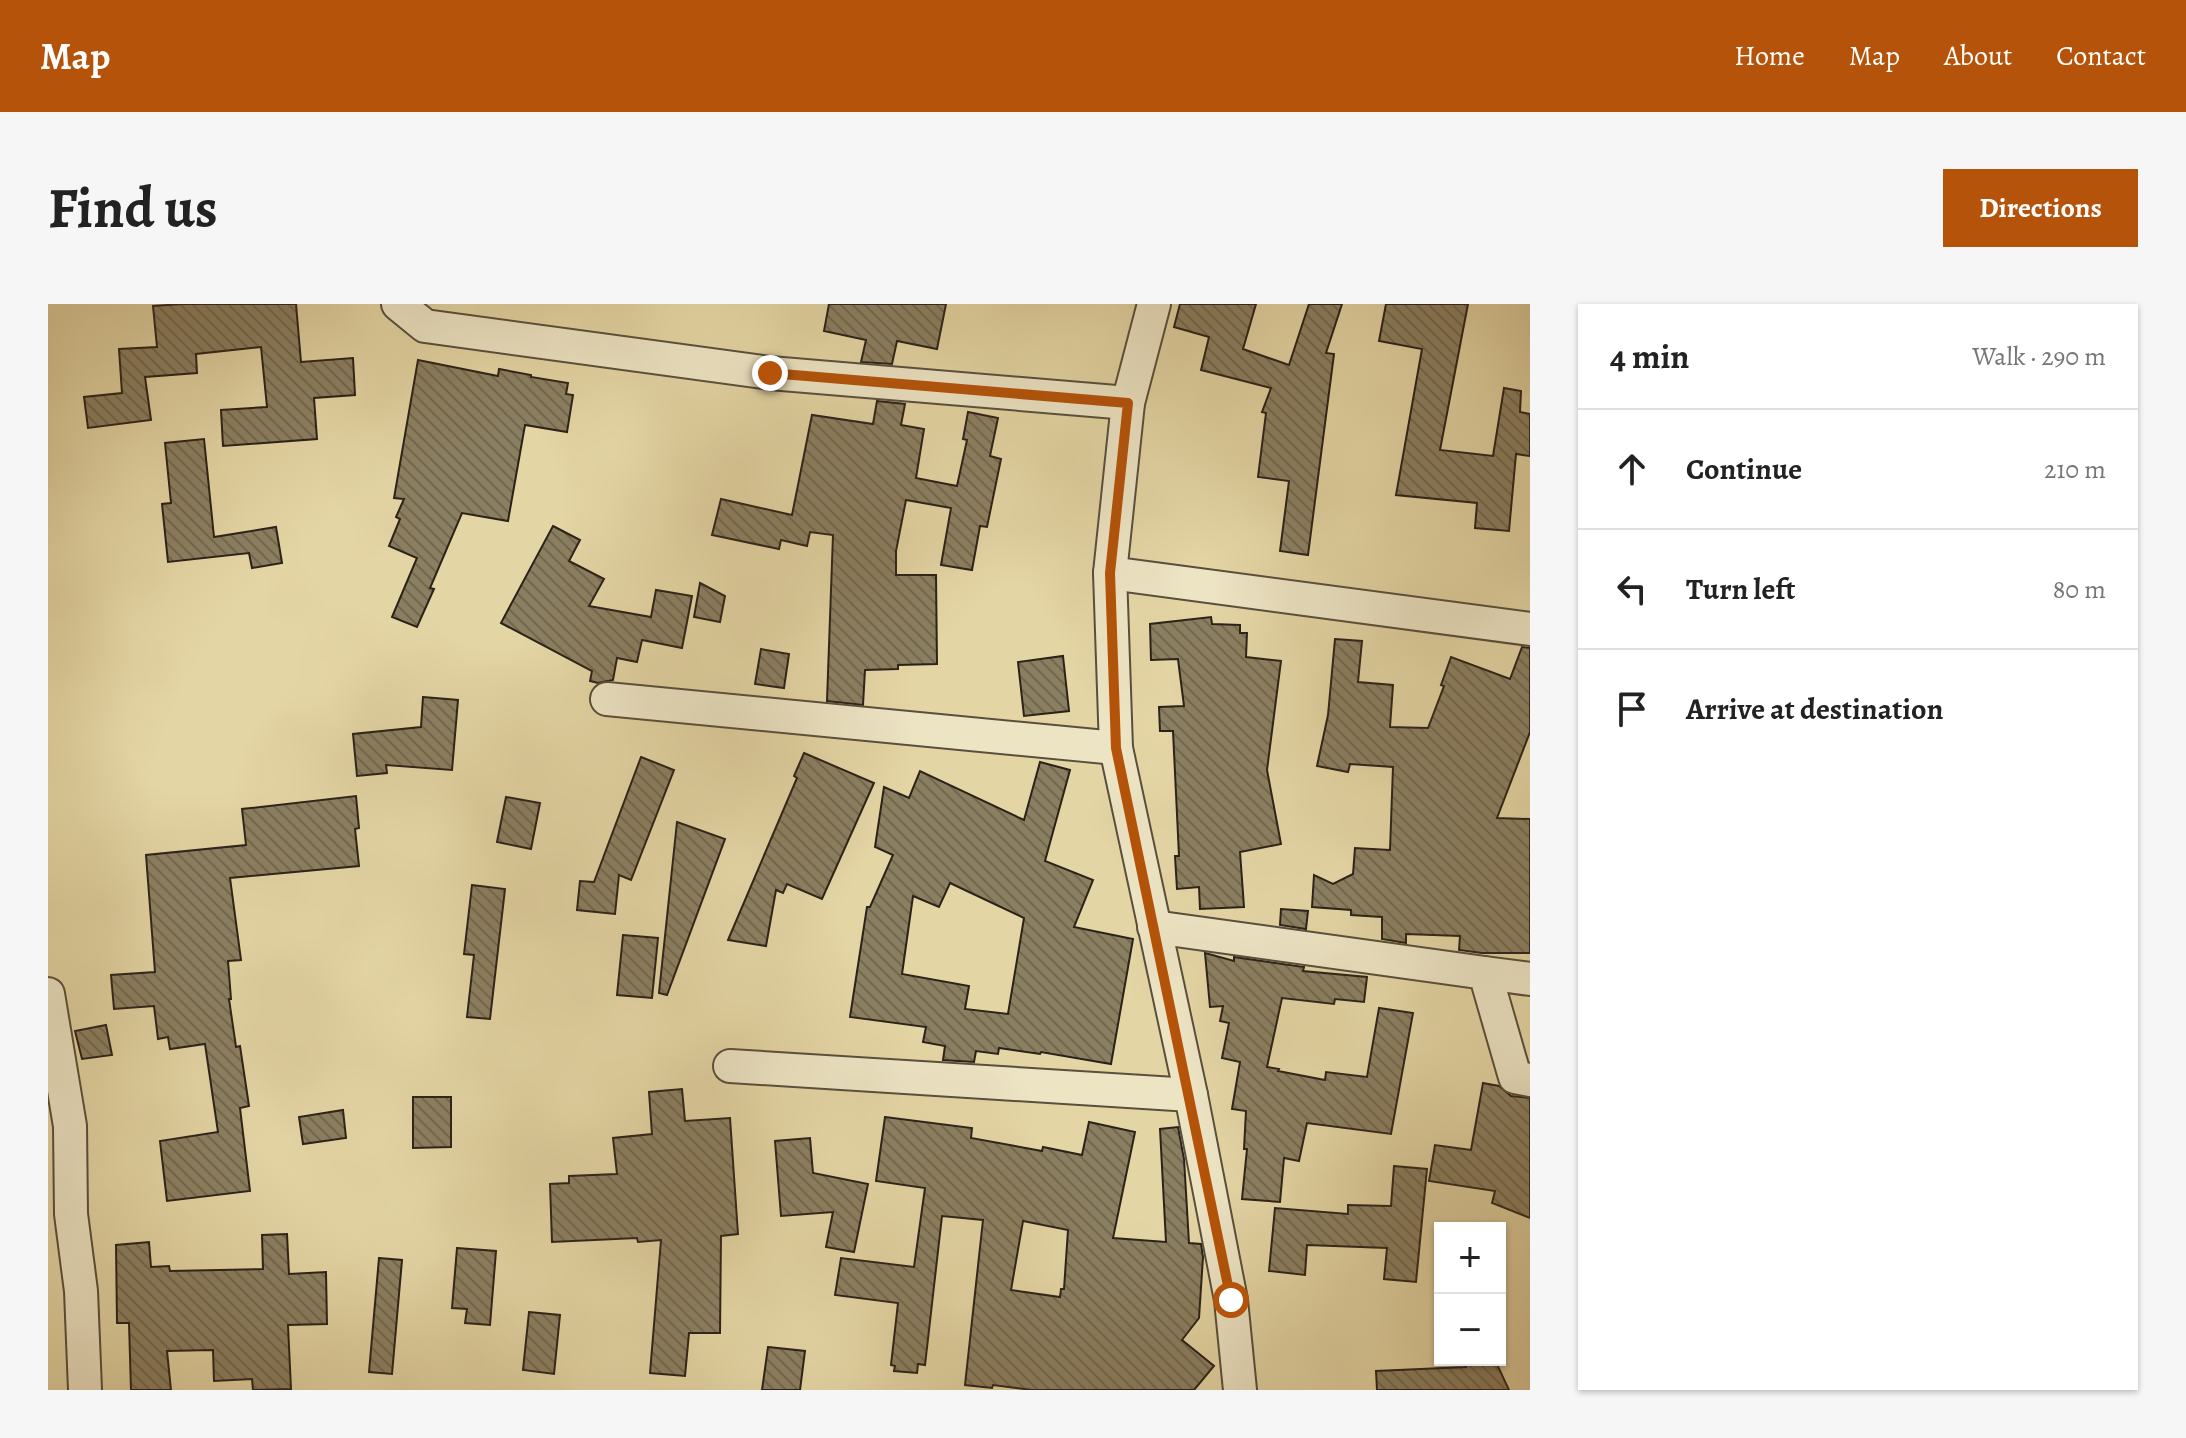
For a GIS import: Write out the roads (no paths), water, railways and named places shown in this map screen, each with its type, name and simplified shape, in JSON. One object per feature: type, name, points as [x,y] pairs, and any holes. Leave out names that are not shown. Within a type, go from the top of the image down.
[{"type":"street","points":[[398,304],[425,326],[770,373],[1128,403]]},
{"type":"street","points":[[1154,304],[1128,403],[1110,573],[1116,748],[1191,1095],[1231,1300],[1240,1390]]},
{"type":"street","points":[[1110,573],[1530,629]]},
{"type":"street","points":[[607,699],[1116,748]]},
{"type":"street","points":[[1154,927],[1530,979]]},
{"type":"street","points":[[1485,973],[1515,1077],[1530,1080]]},
{"type":"street","points":[[48,994],[70,1126],[71,1214],[81,1291],[85,1390]]},
{"type":"street","points":[[730,1066],[1191,1095]]}]
